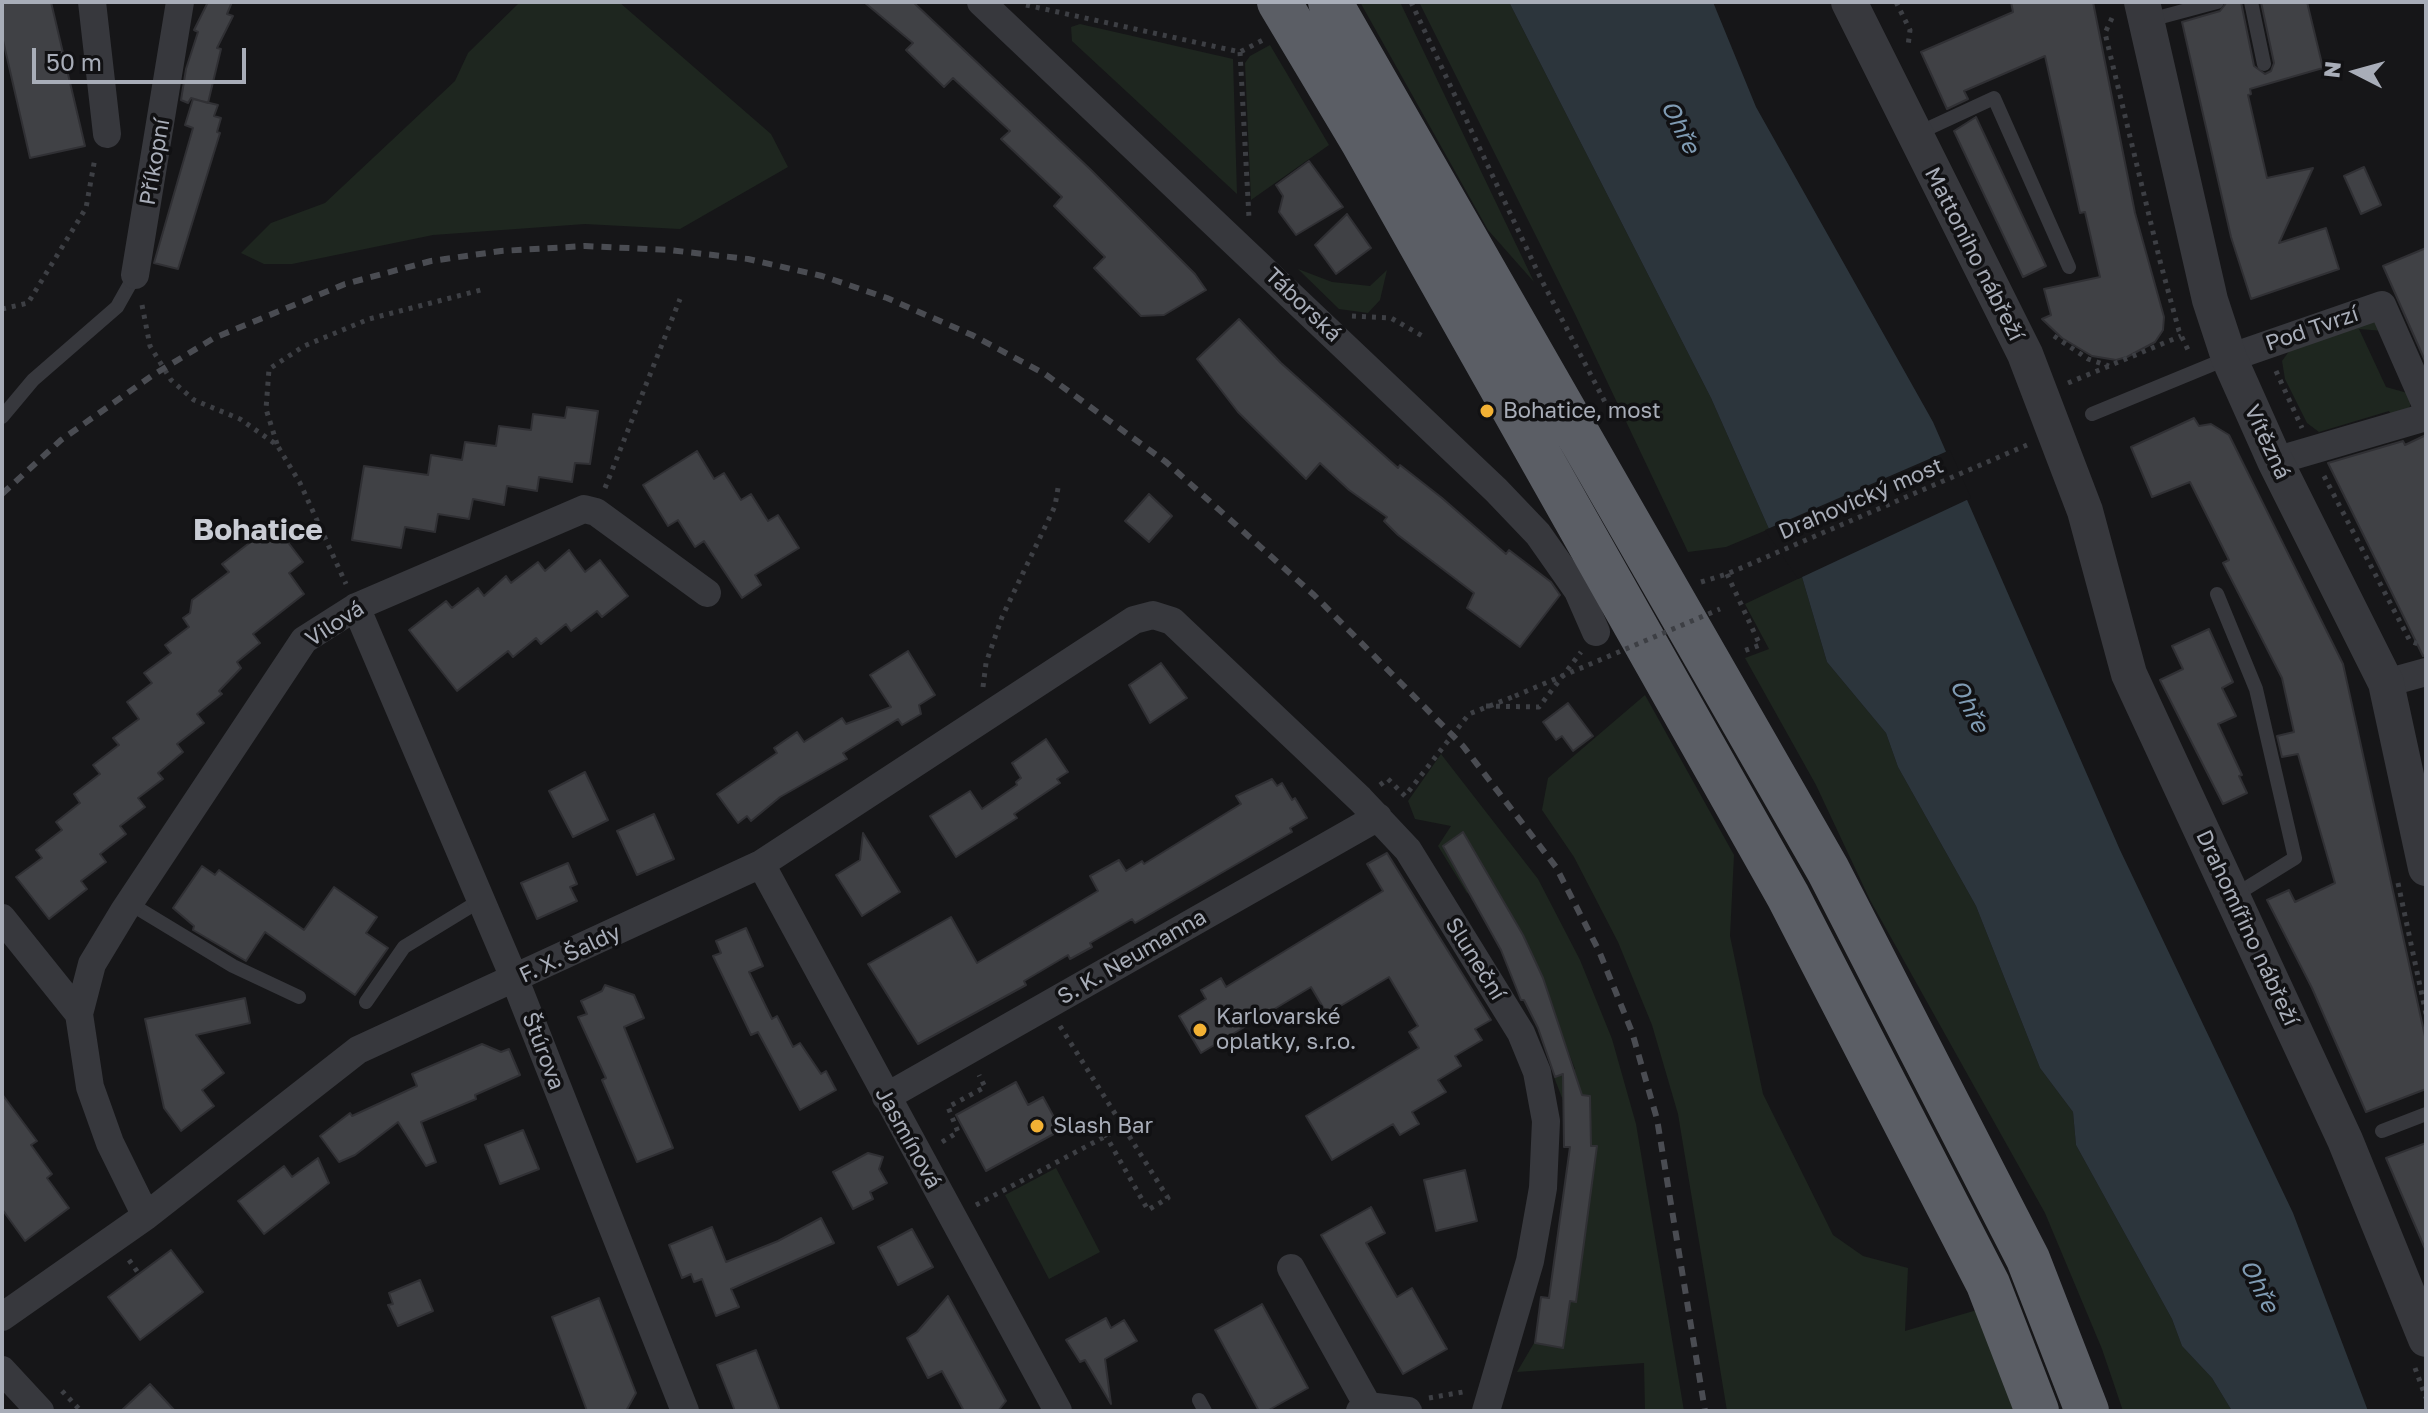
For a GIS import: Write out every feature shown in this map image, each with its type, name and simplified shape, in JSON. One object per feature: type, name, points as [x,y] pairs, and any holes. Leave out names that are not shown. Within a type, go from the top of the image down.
[{"type":"highway","points":[[1330,2],[1828,870],[2028,1259],[2087,1411]]},
{"type":"highway","points":[[1272,21],[1370,155],[1788,896],[1988,1284],[2037,1411]]},
{"type":"street","points":[[92,2],[102,143]]},
{"type":"street","name":"Příkopní","points":[[135,275],[180,2]]},
{"type":"street","name":"Táborská","points":[[981,2],[1496,490],[1538,534],[1578,591],[1596,632]]},
{"type":"street","name":"Mattoniho nábřeží","points":[[1849,2],[2025,354],[2085,511]]},
{"type":"street","name":"Vítězná","points":[[2134,12],[2207,287],[2213,364],[2275,461],[2386,683],[2426,868]]},
{"type":"street","name":"Pod Tvrzí","points":[[2213,364],[2382,305],[2426,405]]},
{"type":"street","points":[[2275,461],[2426,417]]},
{"type":"street","name":"Vilová","points":[[146,1216],[110,1143],[90,1087],[79,1014],[92,964],[129,903],[304,640],[356,607],[569,513],[584,509],[596,512]]},
{"type":"street","name":"Drahomířino nábřeží","points":[[2085,511],[2129,674],[2345,1140],[2426,1339]]},
{"type":"street","points":[[596,512],[707,593]]},
{"type":"street","name":"Štúrova","points":[[356,607],[515,980],[685,1411]]},
{"type":"street","name":"F. X. Šaldy","points":[[2,1317],[146,1216],[358,1050],[761,864],[1134,620],[1153,615]]},
{"type":"street","name":"Sluneční","points":[[1153,615],[1172,621],[1369,808],[1408,850],[1521,1033],[1543,1096],[1546,1154],[1533,1249],[1486,1411]]},
{"type":"street","points":[[2386,683],[2426,672]]},
{"type":"street","name":"S. K. Neumanna","points":[[886,1097],[1369,808]]},
{"type":"street","name":"Jasmínová","points":[[761,864],[1058,1411]]},
{"type":"street","points":[[2,918],[79,1014]]},
{"type":"street","points":[[1291,1268],[1364,1408],[1414,1404]]},
{"type":"street","points":[[2,1370],[40,1411]]},
{"type":"lane","points":[[2134,12],[2217,2]]},
{"type":"lane","points":[[2251,2],[2264,64]]},
{"type":"lane","points":[[1914,135],[1994,98],[2069,267]]},
{"type":"lane","points":[[2,417],[33,380],[117,307],[135,275]]},
{"type":"lane","points":[[2092,414],[2213,364]]},
{"type":"lane","points":[[2217,594],[2256,689],[2295,858],[2232,897]]},
{"type":"lane","points":[[366,1002],[404,947],[481,900]]},
{"type":"lane","points":[[129,903],[233,966],[299,997]]},
{"type":"lane","points":[[2382,1131],[2426,1114]]},
{"type":"path","points":[[1026,5],[1240,52]]},
{"type":"path","points":[[2134,12],[2105,33],[2181,336],[2213,364]]},
{"type":"path","points":[[1251,223],[1247,213],[1240,52],[1272,21]]},
{"type":"path","points":[[2,309],[28,303],[86,208],[102,143]]},
{"type":"path","points":[[135,275],[150,346],[171,380],[194,400],[240,419],[277,445]]},
{"type":"path","points":[[356,607],[300,483],[277,445],[266,409],[269,369],[304,346],[369,319],[481,290]]},
{"type":"path","points":[[596,512],[680,299]]},
{"type":"path","points":[[1344,313],[1391,318],[1426,338]]},
{"type":"path","points":[[2067,383],[2181,336]]},
{"type":"path","points":[[2264,345],[2312,450],[2410,641],[2426,645]]},
{"type":"path","name":"Drahovický most","points":[[1696,584],[1727,574],[2008,453]]},
{"type":"path","points":[[988,716],[983,686],[986,663],[1002,617],[1055,506],[1058,488]]},
{"type":"path","points":[[1727,574],[1760,645],[1739,653],[1734,642]]},
{"type":"path","points":[[1369,808],[1388,779],[1405,796],[1437,751],[1469,714],[1481,706],[1515,696],[1720,609],[1724,620]]},
{"type":"path","points":[[1481,706],[1539,707],[1596,632]]},
{"type":"path","points":[[1058,1022],[1168,1198],[1148,1210],[1106,1136]]},
{"type":"path","points":[[934,1147],[958,1132],[948,1107],[985,1087],[976,1068]]},
{"type":"path","points":[[969,1209],[1123,1127]]},
{"type":"path","points":[[1414,1404],[1466,1391]]},
{"type":"shaded area","points":[[520,2],[619,2],[771,134],[788,167],[680,229],[585,224],[433,235],[292,264],[264,264],[241,253],[271,223],[325,203],[455,81],[468,53]]},
{"type":"shaded area","points":[[1360,2],[1400,2],[1534,282],[1488,230]]},
{"type":"shaded area","points":[[1419,2],[1509,2],[1711,398],[1769,529],[1726,547],[1688,552],[1575,314]]},
{"type":"shaded area","points":[[1080,24],[1233,59],[1237,194],[1072,41],[1071,27]]},
{"type":"shaded area","points":[[1270,45],[1329,145],[1251,200],[1245,63],[1250,56]]},
{"type":"shaded area","points":[[1298,269],[1332,282],[1370,286],[1387,270],[1380,300],[1368,313],[1339,309]]},
{"type":"shaded area","points":[[2374,320],[2384,331],[2359,329],[2386,387],[2411,394],[2410,406],[2406,413],[2392,417],[2389,411],[2319,432],[2307,423],[2285,379],[2282,361],[2290,350]]},
{"type":"shaded area","points":[[1802,577],[1827,662],[1886,733],[1898,767],[1976,906],[2040,1068],[2073,1112],[2076,1145],[2172,1319],[2182,1346],[2212,1378],[2232,1411],[2123,1411],[2102,1349],[2045,1213],[1870,900],[1816,785],[1745,658],[1769,649],[1745,604]]},
{"type":"shaded area","points":[[1645,695],[1734,855],[1730,936],[1763,1094],[1833,1235],[1863,1256],[1908,1268],[1905,1331],[1977,1310],[2017,1411],[1727,1411],[1678,1114],[1652,1025],[1618,942],[1574,857],[1542,810],[1548,778]]},
{"type":"shaded area","points":[[1441,754],[1538,879],[1580,960],[1612,1039],[1636,1124],[1684,1411],[1645,1411],[1644,1363],[1517,1372],[1534,1343],[1563,1347],[1570,1301],[1576,1302],[1597,1146],[1591,1146],[1590,1103],[1564,1103],[1554,1077],[1575,1069],[1524,936],[1489,880],[1467,893],[1438,846],[1451,826],[1415,819],[1408,801]]},
{"type":"shaded area","points":[[1056,1168],[1100,1252],[1049,1279],[1005,1195]]},
{"type":"water","name":"Ohře","points":[[1509,2],[1713,2],[1756,107],[1933,422],[2120,850],[2293,1213],[2368,1411],[2232,1411],[2212,1378],[2182,1346],[2172,1319],[2076,1145],[2073,1112],[2040,1068],[1976,906],[1898,767],[1886,733],[1827,662],[1802,577],[1769,529],[1711,398]]},
{"type":"pier","points":[[1950,450],[1971,498],[1798,579],[1765,530]]},
{"type":"building","points":[[2,2],[51,2],[85,146],[30,158],[2,36]]},
{"type":"building","points":[[208,2],[232,2],[227,14],[233,16],[217,48],[221,49],[208,103],[191,98],[188,103],[181,100],[186,69],[198,32],[194,30]]},
{"type":"building","points":[[864,2],[913,2],[1090,169],[1195,274],[1206,290],[1164,315],[1141,316],[1094,268],[1105,257],[1054,206],[1062,197],[1001,139],[1010,131],[953,78],[944,87],[906,50],[913,43]]},
{"type":"building","points":[[2011,2],[2093,2],[2135,213],[2164,317],[2163,330],[2155,342],[2127,357],[2116,360],[2092,356],[2062,338],[2042,319],[2051,315],[2044,289],[2100,277],[2085,212],[2080,213],[2045,56],[1964,91],[1968,99],[1947,109],[1921,52],[2013,12]]},
{"type":"building","points":[[2227,2],[2241,2],[2254,66],[2265,74],[2271,71],[2274,63],[2261,2],[2307,2],[2323,68],[2250,89],[2251,94],[2248,95],[2267,178],[2313,168],[2279,243],[2326,228],[2339,269],[2251,299],[2231,237],[2182,22],[2220,11]]},
{"type":"building","points":[[193,99],[218,105],[214,116],[221,118],[217,132],[220,133],[178,269],[154,263],[193,128],[185,125]]},
{"type":"building","points":[[1976,117],[2046,266],[2023,277],[1954,131]]},
{"type":"building","points":[[1309,161],[1343,207],[1296,235],[1279,212],[1283,196],[1276,185]]},
{"type":"building","points":[[2364,167],[2381,205],[2361,214],[2344,176]]},
{"type":"building","points":[[1347,214],[1371,248],[1336,274],[1315,245]]},
{"type":"building","points":[[2426,248],[2426,363],[2383,266]]},
{"type":"building","points":[[1239,319],[1281,363],[1398,468],[1400,465],[1442,498],[1506,554],[1509,550],[1551,582],[1560,595],[1520,647],[1467,608],[1474,593],[1398,535],[1384,521],[1387,517],[1349,490],[1320,463],[1306,479],[1238,412],[1197,359]]},
{"type":"building","points":[[567,407],[598,411],[590,464],[575,463],[572,482],[539,477],[537,491],[507,486],[504,505],[473,499],[469,519],[438,514],[435,532],[405,527],[401,548],[352,540],[364,466],[428,475],[431,455],[462,460],[465,442],[496,446],[499,426],[531,430],[533,414],[565,418]]},
{"type":"building","points":[[2194,418],[2199,426],[2211,424],[2229,435],[2343,664],[2426,1041],[2426,1089],[2366,1112],[2312,988],[2267,900],[2289,890],[2295,902],[2335,883],[2298,754],[2282,757],[2277,736],[2294,732],[2282,678],[2223,563],[2229,560],[2190,482],[2152,497],[2131,447]]},
{"type":"building","points":[[2426,435],[2426,655],[2423,656],[2328,463],[2403,441],[2405,445]]},
{"type":"building","points":[[697,451],[714,479],[724,473],[741,500],[751,494],[768,521],[778,515],[799,548],[755,575],[761,585],[742,598],[704,541],[695,547],[678,520],[668,526],[643,485]]},
{"type":"building","points":[[1149,494],[1172,516],[1149,542],[1125,521]]},
{"type":"building","points":[[274,524],[303,562],[289,573],[304,594],[253,634],[260,643],[237,662],[241,668],[219,691],[222,694],[197,714],[204,723],[177,744],[183,752],[158,773],[163,779],[138,798],[145,807],[120,826],[126,834],[100,854],[106,862],[81,881],[87,889],[49,919],[16,877],[42,858],[36,850],[62,830],[56,822],[80,803],[74,794],[100,774],[93,765],[119,745],[113,738],[139,719],[127,702],[152,683],[144,673],[171,653],[165,645],[189,627],[183,618],[190,613],[192,600],[229,572],[222,564]]},
{"type":"building","points":[[569,550],[585,572],[600,560],[628,596],[602,617],[597,611],[571,631],[566,624],[541,644],[536,638],[513,657],[508,651],[457,691],[409,630],[446,601],[452,608],[478,588],[484,596],[506,576],[511,583],[538,562],[545,571]]},
{"type":"building","points":[[2209,629],[2233,682],[2222,688],[2236,716],[2218,724],[2247,793],[2223,804],[2160,680],[2183,669],[2172,646]]},
{"type":"building","points":[[908,651],[935,695],[919,705],[921,714],[902,725],[898,719],[843,753],[847,759],[780,797],[751,821],[747,816],[738,823],[717,794],[777,753],[774,748],[797,732],[804,742],[842,718],[846,724],[891,707],[870,675]]},
{"type":"building","points":[[1161,663],[1187,698],[1150,723],[1129,685]]},
{"type":"building","points":[[1568,703],[1593,736],[1573,751],[1562,736],[1556,740],[1543,722]]},
{"type":"building","points":[[1046,739],[1068,772],[1057,779],[1060,783],[1014,814],[1017,818],[956,857],[930,816],[970,791],[982,809],[1017,785],[1021,778],[1012,763]]},
{"type":"building","points":[[585,772],[608,820],[573,837],[549,791]]},
{"type":"building","points":[[1272,779],[1277,786],[1282,783],[1307,818],[1290,828],[1292,832],[1135,923],[1132,919],[1090,943],[1092,947],[1070,959],[1068,955],[1024,981],[1026,985],[918,1044],[868,964],[951,917],[977,963],[1098,891],[1090,876],[1119,860],[1126,871],[1142,861],[1144,864],[1241,804],[1236,796]]},
{"type":"building","points":[[654,814],[674,859],[637,875],[617,831]]},
{"type":"building","points":[[1463,832],[1523,935],[1543,978],[1582,1095],[1590,1096],[1591,1146],[1597,1146],[1576,1302],[1570,1301],[1563,1348],[1535,1343],[1541,1297],[1549,1298],[1570,1147],[1564,1147],[1563,1074],[1555,1077],[1538,1028],[1524,1000],[1521,1000],[1501,950],[1443,846]]},
{"type":"building","points":[[863,833],[900,892],[862,916],[836,875],[860,860]]},
{"type":"building","points":[[1387,853],[1491,1020],[1475,1029],[1482,1040],[1455,1056],[1461,1066],[1438,1080],[1446,1092],[1412,1112],[1419,1124],[1400,1135],[1393,1124],[1332,1160],[1306,1116],[1419,1048],[1409,1032],[1418,1026],[1389,977],[1327,1014],[1311,987],[1201,1053],[1179,1016],[1206,999],[1201,990],[1221,978],[1226,987],[1383,891],[1367,864]]},
{"type":"building","points":[[568,863],[577,884],[570,887],[577,901],[537,919],[521,883]]},
{"type":"building","points":[[202,866],[215,875],[219,870],[304,930],[334,887],[377,917],[366,933],[388,948],[355,995],[265,932],[246,961],[193,930],[194,926],[173,908]]},
{"type":"building","points":[[746,928],[763,966],[749,972],[772,1019],[777,1016],[793,1047],[800,1043],[821,1074],[826,1071],[836,1090],[800,1110],[758,1032],[751,1035],[713,956],[721,953],[716,941]]},
{"type":"building","points":[[605,985],[634,995],[644,1018],[624,1027],[673,1148],[637,1162],[602,1080],[606,1078],[578,1017],[587,1014],[581,1001],[602,991]]},
{"type":"building","points":[[245,998],[250,1023],[196,1035],[224,1073],[202,1090],[214,1106],[181,1131],[164,1108],[145,1019]]},
{"type":"building","points":[[482,1044],[501,1052],[509,1049],[520,1075],[475,1095],[476,1099],[421,1122],[436,1162],[426,1166],[398,1122],[355,1155],[339,1162],[320,1136],[350,1113],[352,1116],[417,1086],[412,1074]]},
{"type":"building","points":[[1016,1082],[1028,1105],[1043,1097],[1061,1130],[986,1171],[956,1115]]},
{"type":"building","points":[[2,1094],[37,1141],[31,1145],[52,1174],[47,1178],[69,1208],[25,1241],[2,1209]]},
{"type":"building","points":[[523,1130],[539,1169],[500,1184],[485,1145]]},
{"type":"building","points":[[2426,1143],[2426,1251],[2386,1158]]},
{"type":"building","points":[[868,1153],[883,1157],[879,1169],[887,1183],[870,1192],[873,1199],[853,1209],[833,1172]]},
{"type":"building","points":[[318,1158],[329,1183],[264,1234],[238,1201],[284,1166],[292,1177]]},
{"type":"building","points":[[1465,1170],[1477,1221],[1436,1231],[1424,1180]]},
{"type":"building","points":[[1371,1207],[1385,1233],[1366,1243],[1397,1297],[1412,1288],[1447,1349],[1403,1374],[1321,1235]]},
{"type":"building","points":[[821,1218],[834,1243],[731,1289],[739,1307],[716,1316],[702,1279],[694,1282],[691,1274],[682,1278],[669,1245],[712,1227],[726,1262],[778,1241]]},
{"type":"building","points":[[912,1229],[933,1267],[898,1285],[878,1247]]},
{"type":"building","points":[[171,1250],[203,1292],[140,1340],[108,1297]]},
{"type":"building","points":[[420,1280],[433,1311],[398,1326],[388,1305],[393,1304],[389,1293]]},
{"type":"building","points":[[948,1296],[1006,1401],[998,1411],[964,1411],[942,1371],[928,1378],[907,1338],[917,1332]]},
{"type":"building","points":[[599,1298],[636,1393],[626,1411],[587,1411],[552,1317]]},
{"type":"building","points":[[1262,1304],[1308,1388],[1267,1411],[1259,1411],[1215,1330]]},
{"type":"building","points":[[1106,1318],[1111,1328],[1124,1320],[1137,1341],[1105,1359],[1111,1404],[1085,1360],[1080,1362],[1066,1340]]},
{"type":"building","points":[[756,1350],[780,1411],[735,1411],[717,1365]]},
{"type":"building","points":[[150,1384],[175,1411],[121,1411]]},
{"type":"railway","points":[[2,494],[61,440],[153,375],[214,338],[345,284],[431,261],[501,251],[585,246],[669,250],[748,259],[822,276],[887,298],[972,335],[1045,374],[1166,462],[1314,595],[1463,746],[1556,867],[1599,951],[1632,1032],[1657,1119],[1705,1411]]},
{"type":"place","name":"Bohatice, most","points":[[1487,411]]},
{"type":"place","name":"Karlovarské oplatky, s.r.o.","points":[[1200,1030]]},
{"type":"place","name":"Slash Bar","points":[[1037,1126]]},
{"type":"district","name":"Bohatice","points":[[258,530]]}]
